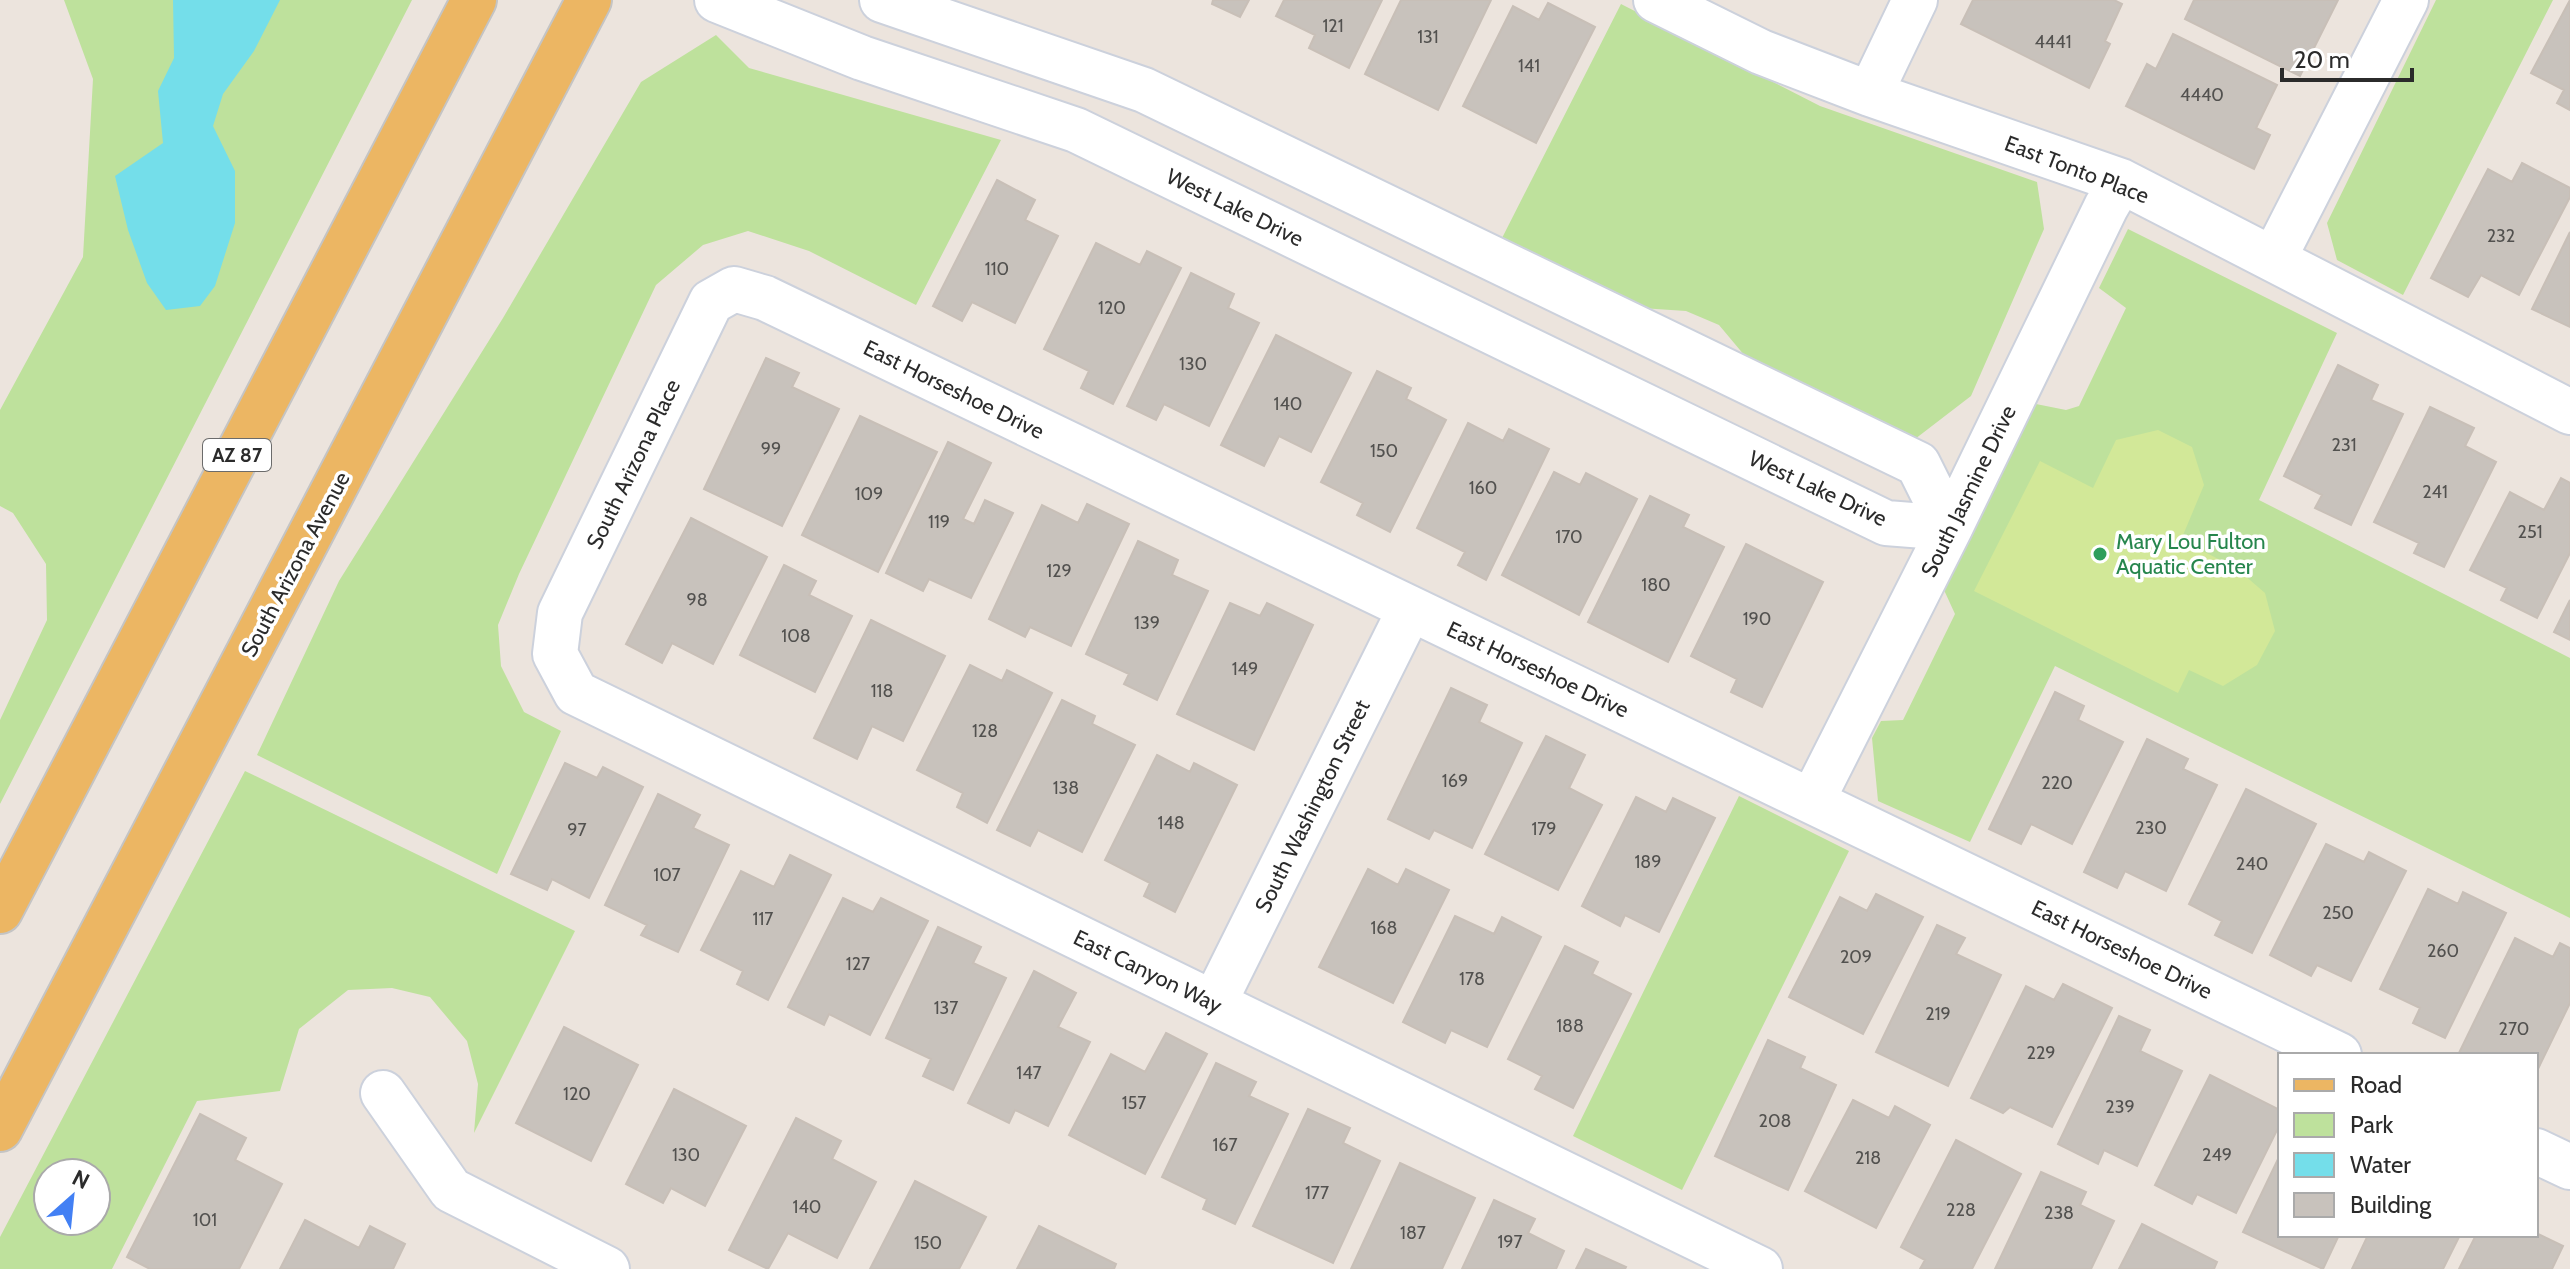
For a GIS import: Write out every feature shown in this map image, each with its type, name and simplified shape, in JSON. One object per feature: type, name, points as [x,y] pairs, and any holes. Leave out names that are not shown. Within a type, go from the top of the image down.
[{"type":"main road","name":"AZ 87","points":[[0,911],[474,0]]},
{"type":"main road","name":"South Arizona Avenue","points":[[0,1129],[589,0]]},
{"type":"street","name":"West Lake Drive","points":[[717,0],[862,58],[1076,130],[1886,523],[1950,528]]},
{"type":"street","points":[[882,0],[1144,90],[1918,464],[1950,528]]},
{"type":"street","name":"East Tonto Place","points":[[1656,0],[1761,52],[1870,94],[2121,181],[2570,412]]},
{"type":"street","points":[[1870,94],[1915,0]]},
{"type":"street","points":[[2274,258],[2406,0]]},
{"type":"street","name":"South Jasmine Drive","points":[[1813,799],[2121,181]]},
{"type":"street","name":"East Horseshoe Drive","points":[[734,289],[780,305],[1410,609],[1813,799],[2335,1053]]},
{"type":"street","name":"South Arizona Place","points":[[555,654],[560,613],[711,302],[734,289]]},
{"type":"street","points":[[1676,421],[1704,360]]},
{"type":"street","name":"South Washington Street","points":[[1214,1003],[1410,609]]},
{"type":"street","name":"East Canyon Way","points":[[555,654],[576,693],[1760,1269]]},
{"type":"street","points":[[383,1093],[451,1190],[607,1269]]},
{"type":"street","points":[[2538,1152],[2570,1167]]},
{"type":"green space","points":[[64,0],[412,0],[0,804],[0,720],[47,620],[46,564],[13,513],[0,506],[0,410],[83,257],[93,79]]},
{"type":"green space","points":[[2436,0],[2553,0],[2403,295],[2337,260],[2327,223]]},
{"type":"green space","points":[[1621,4],[1820,106],[2037,182],[2044,229],[1971,396],[1915,439],[1750,362],[1719,325],[1686,311],[1641,308],[1500,242]]},
{"type":"green space","points":[[716,35],[749,68],[1001,140],[916,305],[809,251],[748,231],[703,245],[656,285],[519,574],[498,625],[501,666],[524,712],[561,731],[497,874],[257,755],[339,581],[503,318],[641,82]]},
{"type":"green space","points":[[2128,229],[2337,333],[2259,500],[2570,658],[2570,918],[2055,666],[1970,842],[1878,801],[1872,738],[1881,721],[1903,720],[1955,614],[1944,590],[2036,404],[2066,410],[2079,406],[2126,308],[2099,288]]},
{"type":"green space","name":"Mary Lou Fulton Aquatic Center","points":[[2158,430],[2192,447],[2204,485],[2181,540],[2236,568],[2265,593],[2275,631],[2257,665],[2223,686],[2189,670],[2178,693],[1974,591],[2040,461],[2093,488],[2116,440]]},
{"type":"green space","points":[[245,771],[575,931],[474,1133],[478,1084],[467,1041],[430,997],[392,988],[348,990],[299,1029],[280,1091],[197,1101],[112,1269],[0,1269],[0,1237],[32,1176],[32,1237],[112,1237],[112,1157],[42,1157]]},
{"type":"green space","points":[[1739,796],[1849,851],[1682,1190],[1573,1136]]},
{"type":"water","points":[[173,0],[280,0],[254,51],[223,94],[213,126],[235,171],[235,223],[215,286],[200,306],[166,310],[147,283],[128,230],[115,176],[163,143],[158,91],[174,58]]},
{"type":"building","points":[[1213,0],[1249,0],[1240,17],[1212,4]]},
{"type":"building","points":[[1284,0],[1382,0],[1349,68],[1309,48],[1315,35],[1276,16]]},
{"type":"building","points":[[1401,0],[1491,0],[1438,110],[1365,74]]},
{"type":"building","points":[[1973,0],[2114,0],[2122,4],[2105,41],[2110,44],[2089,88],[1961,24]]},
{"type":"building","points":[[2194,0],[2338,0],[2300,76],[2185,19]]},
{"type":"building","points":[[2570,0],[2570,110],[2557,103],[2564,90],[2531,73]]},
{"type":"building","points":[[1548,3],[1595,27],[1536,143],[1463,106],[1513,6],[1539,20]]},
{"type":"building","points":[[2173,34],[2277,85],[2256,128],[2270,135],[2254,169],[2126,106],[2147,64],[2156,69]]},
{"type":"building","points":[[2522,163],[2570,188],[2570,197],[2519,295],[2481,275],[2468,297],[2431,278],[2488,169],[2512,182]]},
{"type":"building","points":[[997,180],[1035,200],[1025,220],[1058,236],[1015,323],[972,302],[962,321],[933,306]]},
{"type":"building","points":[[2570,232],[2570,327],[2532,309]]},
{"type":"building","points":[[1096,243],[1140,265],[1147,251],[1181,268],[1113,404],[1081,388],[1089,371],[1044,349]]},
{"type":"building","points":[[1191,273],[1234,294],[1228,308],[1259,323],[1209,426],[1164,404],[1156,420],[1127,406]]},
{"type":"building","points":[[1276,335],[1351,373],[1311,452],[1279,436],[1264,466],[1221,445]]},
{"type":"building","points":[[766,358],[799,373],[792,387],[839,409],[782,526],[704,489]]},
{"type":"building","points":[[2338,365],[2378,385],[2371,400],[2403,414],[2351,525],[2315,508],[2322,495],[2284,476]]},
{"type":"building","points":[[1377,371],[1411,388],[1406,399],[1446,420],[1390,532],[1357,515],[1363,503],[1321,482]]},
{"type":"building","points":[[2430,407],[2474,428],[2465,446],[2496,462],[2444,567],[2414,553],[2419,543],[2374,522]]},
{"type":"building","points":[[860,416],[937,452],[878,572],[802,535]]},
{"type":"building","points":[[1468,423],[1503,441],[1509,429],[1549,449],[1486,580],[1458,565],[1465,552],[1417,528]]},
{"type":"building","points":[[948,442],[991,463],[963,519],[974,524],[985,500],[1013,513],[971,598],[929,579],[923,591],[886,573]]},
{"type":"building","points":[[1554,472],[1580,485],[1586,473],[1637,499],[1579,615],[1502,575]]},
{"type":"building","points":[[2561,478],[2570,483],[2570,553],[2537,618],[2501,600],[2507,588],[2470,570],[2510,492],[2544,510]]},
{"type":"building","points":[[1650,496],[1689,515],[1683,527],[1724,547],[1668,662],[1588,622]]},
{"type":"building","points":[[1087,504],[1129,524],[1071,646],[1030,627],[1025,637],[989,619],[1042,505],[1078,523]]},
{"type":"building","points":[[691,518],[767,557],[713,664],[672,643],[662,663],[626,644]]},
{"type":"building","points":[[1138,541],[1178,560],[1172,575],[1208,591],[1157,700],[1124,684],[1129,674],[1086,654]]},
{"type":"building","points":[[1746,544],[1823,582],[1762,707],[1731,692],[1737,679],[1691,656]]},
{"type":"building","points":[[784,565],[816,581],[809,595],[852,616],[815,692],[740,655]]},
{"type":"building","points":[[2570,600],[2570,640],[2554,632]]},
{"type":"building","points":[[1230,603],[1260,616],[1267,603],[1313,625],[1254,750],[1177,714]]},
{"type":"building","points":[[871,620],[945,656],[903,741],[872,726],[857,759],[814,738]]},
{"type":"building","points":[[970,665],[1002,681],[1007,670],[1052,693],[987,823],[957,807],[963,793],[917,770]]},
{"type":"building","points":[[1451,688],[1487,705],[1479,722],[1522,743],[1472,848],[1434,830],[1429,839],[1388,819]]},
{"type":"building","points":[[2055,692],[2084,706],[2078,720],[2123,742],[2072,844],[2031,824],[2021,844],[1989,829]]},
{"type":"building","points":[[1062,700],[1095,716],[1092,724],[1135,745],[1082,852],[1038,830],[1030,846],[997,830]]},
{"type":"building","points":[[1546,736],[1585,755],[1569,788],[1602,805],[1558,890],[1485,854]]},
{"type":"building","points":[[2147,739],[2188,759],[2183,769],[2217,785],[2166,891],[2125,871],[2117,888],[2084,872]]},
{"type":"building","points":[[1157,755],[1190,772],[1194,763],[1237,785],[1175,912],[1144,896],[1150,883],[1105,860]]},
{"type":"building","points":[[565,763],[597,778],[603,767],[643,787],[589,898],[552,879],[547,890],[511,874]]},
{"type":"building","points":[[2246,789],[2316,824],[2252,953],[2215,935],[2222,921],[2189,904]]},
{"type":"building","points":[[658,794],[700,815],[693,828],[729,845],[678,952],[641,935],[647,925],[605,905]]},
{"type":"building","points":[[1636,797],[1666,812],[1673,798],[1715,818],[1659,932],[1625,915],[1620,926],[1582,906]]},
{"type":"building","points":[[2326,844],[2364,862],[2369,852],[2406,871],[2351,981],[2317,965],[2311,976],[2270,955]]},
{"type":"building","points":[[790,855],[831,875],[768,1000],[737,984],[743,971],[701,950],[741,871],[774,887]]},
{"type":"building","points":[[1368,869],[1398,885],[1406,869],[1449,890],[1393,1003],[1319,967]]},
{"type":"building","points":[[2428,889],[2458,904],[2463,892],[2506,913],[2445,1038],[2413,1023],[2420,1008],[2380,989]]},
{"type":"building","points":[[1876,894],[1923,917],[1863,1034],[1789,997],[1840,897],[1867,911]]},
{"type":"building","points":[[843,898],[873,912],[881,898],[928,921],[870,1035],[829,1014],[824,1025],[788,1007]]},
{"type":"building","points":[[1455,916],[1494,934],[1502,917],[1541,937],[1487,1047],[1451,1030],[1445,1043],[1403,1022]]},
{"type":"building","points":[[1937,925],[1965,938],[1956,954],[2001,975],[1948,1086],[1876,1052]]},
{"type":"building","points":[[938,927],[981,947],[973,963],[1006,978],[953,1090],[923,1076],[931,1059],[886,1038]]},
{"type":"building","points":[[2515,938],[2553,957],[2560,943],[2570,948],[2570,1003],[2538,1069],[2538,1053],[2459,1053]]},
{"type":"building","points":[[1565,946],[1598,962],[1592,974],[1631,994],[1573,1108],[1535,1089],[1542,1076],[1508,1059]]},
{"type":"building","points":[[1034,971],[1076,993],[1058,1027],[1090,1042],[1048,1126],[1015,1110],[1009,1123],[968,1103]]},
{"type":"building","points":[[2063,984],[2112,1008],[2052,1127],[2010,1107],[2003,1113],[1971,1098],[2026,986],[2054,1000]]},
{"type":"building","points":[[2119,1016],[2150,1030],[2140,1051],[2182,1071],[2137,1166],[2104,1150],[2098,1164],[2058,1144]]},
{"type":"building","points":[[564,1027],[638,1065],[591,1161],[516,1123]]},
{"type":"building","points":[[1166,1033],[1207,1054],[1145,1174],[1069,1135],[1111,1054],[1145,1072]]},
{"type":"building","points":[[1768,1040],[1805,1057],[1800,1068],[1836,1085],[1788,1190],[1715,1156]]},
{"type":"building","points":[[1216,1063],[1256,1082],[1249,1096],[1288,1114],[1235,1224],[1203,1209],[1207,1199],[1162,1177]]},
{"type":"building","points":[[2210,1075],[2278,1109],[2278,1128],[2236,1213],[2197,1194],[2192,1204],[2155,1185]]},
{"type":"building","points":[[674,1089],[746,1126],[705,1206],[671,1188],[663,1203],[626,1184]]},
{"type":"building","points":[[1853,1100],[1889,1118],[1895,1106],[1930,1125],[1876,1228],[1805,1191]]},
{"type":"building","points":[[1308,1109],[1350,1128],[1343,1143],[1380,1161],[1333,1263],[1253,1226]]},
{"type":"building","points":[[200,1114],[246,1138],[235,1160],[282,1184],[239,1269],[150,1269],[127,1257]]},
{"type":"building","points":[[796,1118],[841,1141],[832,1159],[876,1182],[837,1258],[788,1233],[768,1269],[729,1250]]},
{"type":"building","points":[[1956,1140],[2021,1174],[1972,1269],[1920,1269],[1925,1260],[1901,1247]]},
{"type":"building","points":[[2278,1159],[2278,1237],[2338,1237],[2323,1269],[2243,1232]]},
{"type":"building","points":[[1400,1163],[1475,1198],[1442,1269],[1351,1269]]},
{"type":"building","points":[[2041,1172],[2086,1192],[2080,1205],[2114,1221],[2091,1269],[1995,1269]]},
{"type":"building","points":[[915,1181],[986,1217],[959,1269],[870,1269]]},
{"type":"building","points":[[1494,1200],[1535,1219],[1528,1233],[1564,1251],[1556,1269],[1462,1269]]},
{"type":"building","points":[[305,1220],[359,1248],[370,1226],[405,1244],[393,1269],[280,1269]]},
{"type":"building","points":[[2142,1224],[2217,1262],[2214,1269],[2119,1269]]},
{"type":"building","points":[[1039,1226],[1116,1264],[1114,1269],[1017,1269]]},
{"type":"building","points":[[2538,1234],[2563,1246],[2552,1269],[2459,1269],[2475,1237],[2538,1237]]},
{"type":"building","points":[[2367,1237],[2459,1237],[2443,1269],[2352,1269]]},
{"type":"building","points":[[1586,1249],[1626,1267],[1576,1269]]},
{"type":"place","name":"Mary Lou Fulton Aquatic Center","points":[[2100,554]]}]
